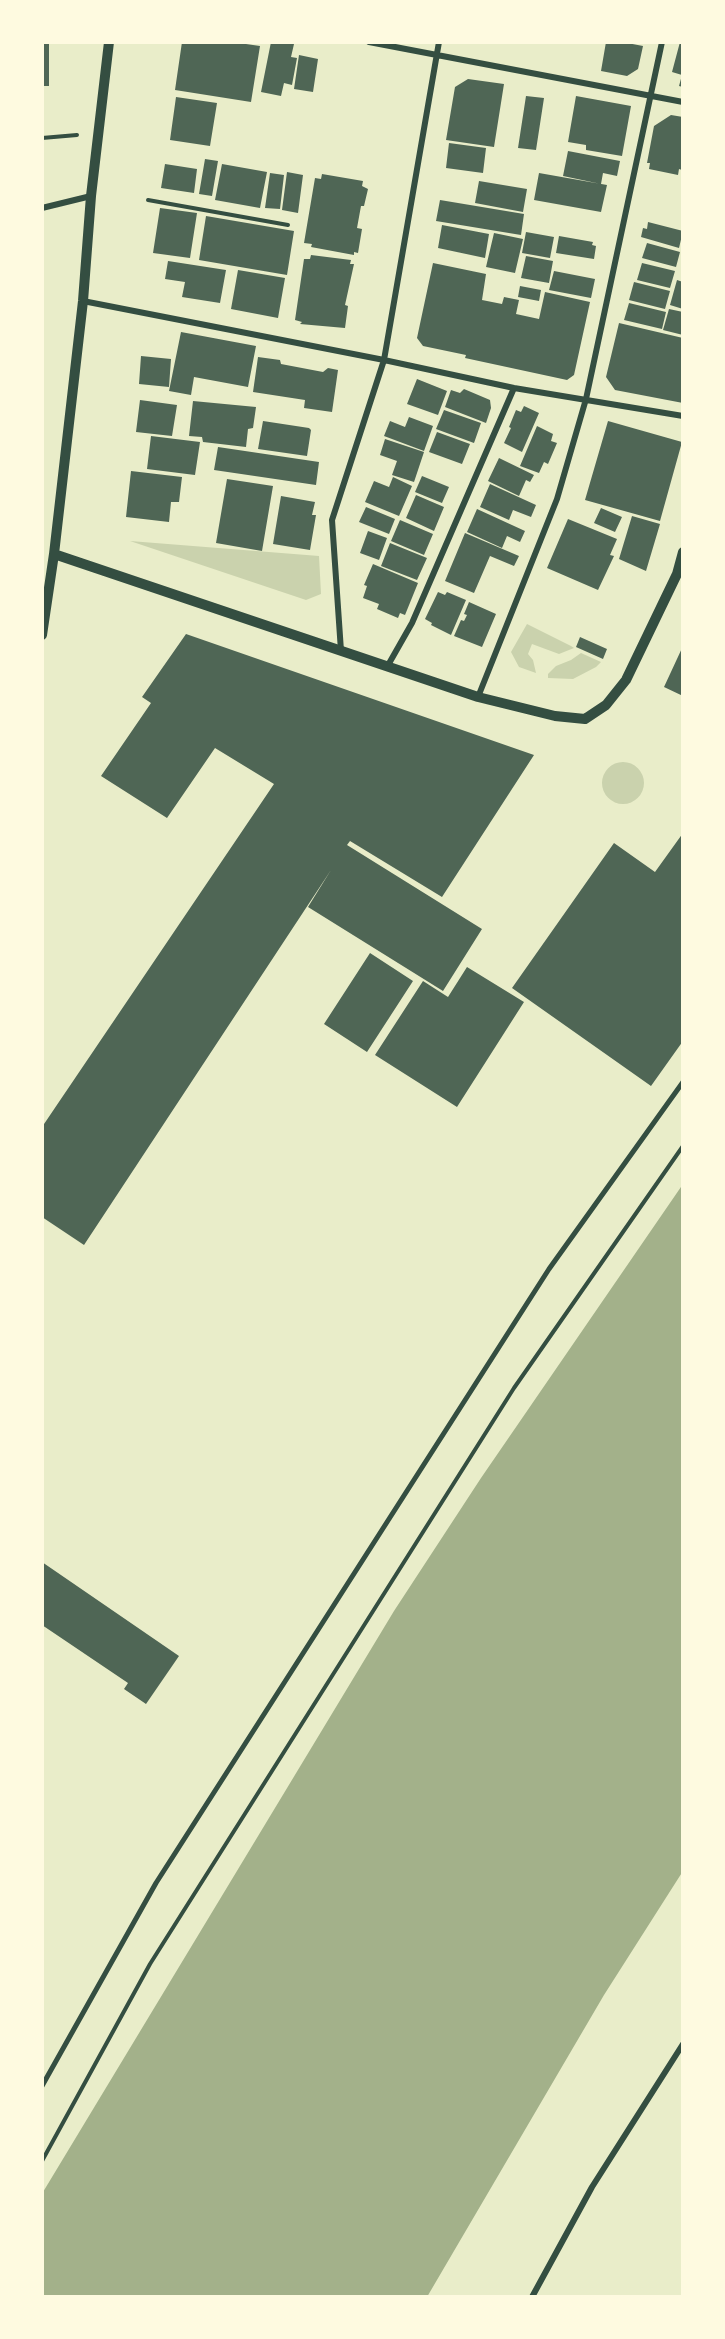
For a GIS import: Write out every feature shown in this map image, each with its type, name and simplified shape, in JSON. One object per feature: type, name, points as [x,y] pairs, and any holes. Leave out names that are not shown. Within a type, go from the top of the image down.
[{"type":"street","points":[[42,634],[44,599],[54,554],[83,301],[91,196],[109,42]]},
{"type":"street","points":[[369,42],[683,102]]},
{"type":"street","points":[[341,652],[332,520],[384,360],[439,42]]},
{"type":"street","points":[[478,697],[557,499],[586,399],[662,42]]},
{"type":"street","points":[[42,208],[91,196]]},
{"type":"street","points":[[83,301],[514,388],[683,416]]},
{"type":"street","points":[[387,668],[412,623],[514,388]]},
{"type":"street","points":[[54,554],[478,697],[555,716],[585,719],[606,705],[626,680],[678,574],[683,552]]},
{"type":"street","points":[[42,2086],[156,1883],[549,1269],[683,1082]]},
{"type":"street","points":[[532,2297],[592,2187],[683,2044]]},
{"type":"path","points":[[42,138],[99,133]]},
{"type":"path","points":[[148,200],[288,225]]},
{"type":"path","points":[[42,2161],[150,1964],[507,1398],[683,1146]]},
{"type":"shaded area","points":[[130,541],[319,556],[321,594],[306,600]]},
{"type":"shaded area","points":[[527,624],[574,648],[559,654],[532,644],[528,654],[533,660],[536,673],[519,667],[511,652]]},
{"type":"shaded area","points":[[581,653],[601,662],[573,679],[548,678],[548,674],[556,666]]},
{"type":"shaded area","points":[[623,762],[638,768],[644,783],[638,798],[623,804],[608,798],[602,783],[608,768]]},
{"type":"shaded area","points":[[683,1184],[683,1871],[604,1995],[427,2297],[42,2297],[43,2192],[394,1611],[481,1478]]},
{"type":"building","points":[[182,42],[232,42],[260,46],[251,102],[175,90]]},
{"type":"building","points":[[271,42],[294,44],[291,57],[297,58],[292,85],[284,83],[281,96],[261,92]]},
{"type":"building","points":[[606,42],[643,46],[638,69],[627,76],[601,71]]},
{"type":"building","points":[[680,42],[683,42],[683,87],[679,86],[682,75],[672,72]]},
{"type":"building","points":[[42,43],[49,43],[49,86],[42,86]]},
{"type":"building","points":[[299,55],[318,59],[313,92],[294,89]]},
{"type":"building","points":[[468,79],[504,84],[494,147],[446,140],[455,87]]},
{"type":"building","points":[[526,96],[544,98],[536,150],[518,148]]},
{"type":"building","points":[[576,96],[631,106],[622,156],[586,150],[586,145],[568,142]]},
{"type":"building","points":[[176,97],[217,103],[210,146],[170,140]]},
{"type":"building","points":[[671,115],[683,117],[683,166],[682,170],[679,169],[678,175],[649,169],[650,163],[647,163],[654,126]]},
{"type":"building","points":[[449,143],[486,148],[483,173],[446,168]]},
{"type":"building","points":[[568,151],[620,161],[617,176],[603,173],[601,184],[563,176]]},
{"type":"building","points":[[205,159],[218,161],[212,196],[199,194]]},
{"type":"building","points":[[165,164],[197,169],[194,193],[161,188]]},
{"type":"building","points":[[222,164],[267,172],[260,208],[215,200]]},
{"type":"building","points":[[287,172],[303,175],[298,213],[282,210]]},
{"type":"building","points":[[270,173],[284,175],[280,209],[265,208]]},
{"type":"building","points":[[539,173],[607,185],[601,212],[534,200]]},
{"type":"building","points":[[322,174],[363,181],[362,186],[368,189],[364,206],[361,206],[357,228],[362,229],[358,253],[354,252],[354,255],[311,247],[312,244],[304,243],[315,178],[321,179]]},
{"type":"building","points":[[479,181],[527,189],[523,212],[475,203]]},
{"type":"building","points":[[440,200],[524,214],[521,235],[436,221]]},
{"type":"building","points":[[160,208],[197,213],[190,258],[153,253]]},
{"type":"building","points":[[206,216],[294,231],[287,275],[199,260]]},
{"type":"building","points":[[648,222],[683,231],[679,248],[641,237],[643,228],[647,229]]},
{"type":"building","points":[[442,225],[489,234],[485,258],[438,248]]},
{"type":"building","points":[[526,232],[554,237],[550,258],[522,253]]},
{"type":"building","points":[[494,233],[523,239],[515,273],[486,267]]},
{"type":"building","points":[[559,236],[593,242],[592,245],[596,246],[594,259],[556,253]]},
{"type":"building","points":[[647,243],[680,252],[676,267],[642,258]]},
{"type":"building","points":[[311,255],[351,260],[350,264],[354,264],[345,305],[348,306],[345,328],[300,324],[302,322],[295,320],[304,259],[310,259]]},
{"type":"building","points":[[526,256],[553,261],[549,283],[521,278]]},
{"type":"building","points":[[168,261],[226,270],[220,303],[182,297],[185,282],[165,279]]},
{"type":"building","points":[[433,263],[486,274],[482,300],[502,304],[504,297],[519,300],[516,314],[539,319],[545,292],[590,302],[574,375],[567,380],[465,358],[466,355],[423,346],[417,338]]},
{"type":"building","points":[[642,263],[675,271],[670,288],[637,280]]},
{"type":"building","points":[[238,270],[285,278],[278,318],[231,309]]},
{"type":"building","points":[[554,271],[595,279],[591,298],[549,290]]},
{"type":"building","points":[[677,280],[683,282],[683,309],[670,305]]},
{"type":"building","points":[[634,282],[670,291],[665,309],[629,300]]},
{"type":"building","points":[[520,286],[541,290],[539,301],[518,297]]},
{"type":"building","points":[[629,303],[666,312],[662,329],[624,320]]},
{"type":"building","points":[[669,309],[683,312],[683,335],[663,330]]},
{"type":"building","points":[[619,323],[683,338],[683,403],[615,390],[606,377]]},
{"type":"building","points":[[181,332],[256,346],[248,387],[194,377],[191,395],[169,391]]},
{"type":"building","points":[[141,356],[171,359],[169,387],[139,384]]},
{"type":"building","points":[[258,357],[280,360],[281,364],[323,372],[328,368],[338,370],[332,412],[304,408],[305,400],[253,392]]},
{"type":"building","points":[[417,379],[447,391],[438,415],[407,404]]},
{"type":"building","points":[[464,389],[490,400],[491,408],[486,423],[445,407],[451,390],[460,393]]},
{"type":"building","points":[[140,400],[177,405],[172,436],[136,432]]},
{"type":"building","points":[[193,401],[256,407],[253,428],[248,429],[246,447],[203,442],[202,437],[189,436]]},
{"type":"building","points":[[524,406],[539,413],[522,452],[504,443],[516,410],[521,412]]},
{"type":"building","points":[[444,410],[481,423],[474,443],[436,429]]},
{"type":"building","points":[[409,417],[433,426],[424,451],[384,436],[390,421],[405,427]]},
{"type":"building","points":[[263,421],[309,428],[311,430],[307,456],[258,449]]},
{"type":"building","points":[[608,421],[682,442],[660,521],[585,500]]},
{"type":"building","points":[[537,426],[553,434],[551,441],[557,443],[548,464],[544,462],[539,473],[520,466]]},
{"type":"building","points":[[437,432],[470,444],[462,464],[429,452]]},
{"type":"building","points":[[151,436],[200,442],[195,475],[147,469]]},
{"type":"building","points":[[385,439],[424,452],[414,482],[392,475],[397,461],[380,455]]},
{"type":"building","points":[[218,447],[319,462],[316,485],[214,470]]},
{"type":"building","points":[[499,458],[534,475],[530,482],[526,480],[519,496],[488,481]]},
{"type":"building","points":[[131,471],[182,477],[179,502],[171,502],[169,522],[126,517]]},
{"type":"building","points":[[422,476],[449,487],[442,503],[415,492]]},
{"type":"building","points":[[393,477],[412,486],[399,516],[365,502],[374,481],[389,487]]},
{"type":"building","points":[[227,479],[273,486],[262,551],[216,543]]},
{"type":"building","points":[[490,484],[536,505],[531,517],[513,510],[509,520],[480,507]]},
{"type":"building","points":[[416,495],[444,507],[434,531],[406,518]]},
{"type":"building","points":[[281,496],[315,502],[312,515],[316,515],[310,550],[273,544]]},
{"type":"building","points":[[366,507],[395,519],[389,534],[359,522]]},
{"type":"building","points":[[601,508],[622,517],[615,532],[594,523]]},
{"type":"building","points":[[477,509],[525,531],[520,542],[507,536],[502,548],[467,532]]},
{"type":"building","points":[[632,516],[660,524],[646,571],[619,559]]},
{"type":"building","points":[[568,519],[617,539],[610,555],[614,556],[598,590],[547,568]]},
{"type":"building","points":[[400,520],[433,534],[424,555],[391,541]]},
{"type":"building","points":[[368,531],[387,538],[379,560],[360,553]]},
{"type":"building","points":[[465,533],[519,556],[514,566],[490,556],[474,593],[445,581]]},
{"type":"building","points":[[390,543],[427,558],[417,580],[381,566]]},
{"type":"building","points":[[373,564],[418,583],[405,615],[400,613],[398,618],[377,609],[379,604],[363,598],[367,586],[364,585]]},
{"type":"building","points":[[438,592],[445,595],[447,592],[466,600],[451,635],[431,625],[432,623],[425,619]]},
{"type":"building","points":[[469,602],[496,614],[482,647],[454,636],[461,620],[464,621],[467,615],[464,614]]},
{"type":"building","points":[[186,634],[534,755],[442,897],[350,841],[347,845],[482,929],[443,991],[308,907],[331,870],[84,1245],[42,1217],[42,1127],[274,784],[215,748],[167,818],[101,776],[151,703],[142,697]]},
{"type":"building","points":[[580,637],[607,649],[603,659],[576,647]]},
{"type":"building","points":[[683,646],[683,696],[664,687]]},
{"type":"building","points":[[683,833],[683,1041],[651,1086],[512,988],[614,843],[655,872]]},
{"type":"building","points":[[370,953],[413,981],[367,1052],[324,1024]]},
{"type":"building","points":[[467,967],[524,1002],[457,1107],[375,1055],[423,981],[448,997]]},
{"type":"building","points":[[42,1562],[179,1656],[146,1704],[124,1689],[128,1683],[42,1625]]}]
